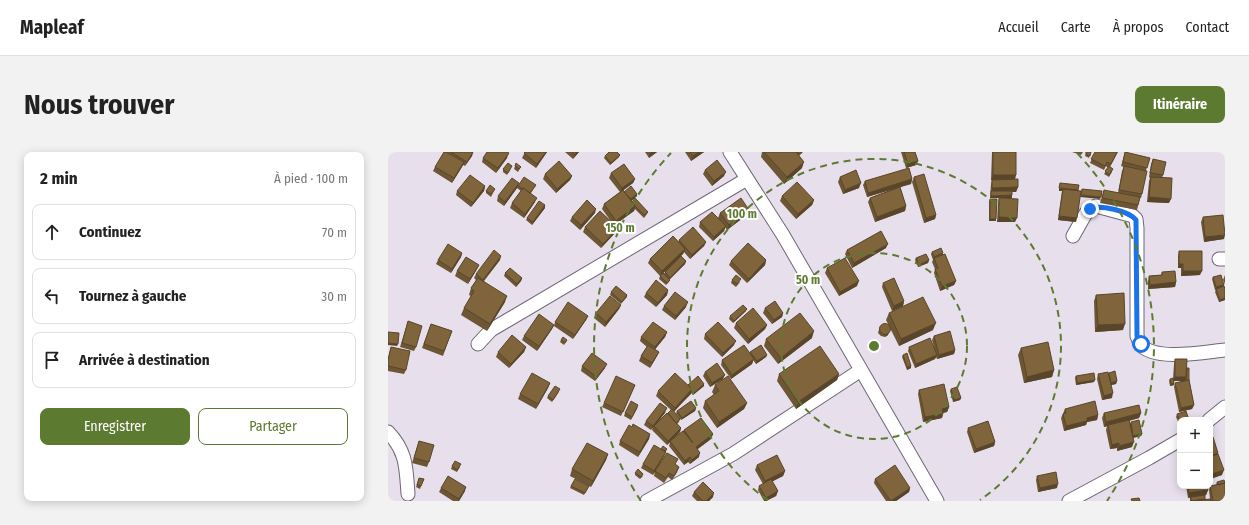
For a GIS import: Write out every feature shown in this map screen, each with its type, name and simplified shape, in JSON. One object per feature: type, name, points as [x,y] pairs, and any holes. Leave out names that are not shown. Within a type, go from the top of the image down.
[{"type":"street","points":[[730,152],[783,235],[937,501]]},
{"type":"street","points":[[478,344],[491,330],[747,179]]},
{"type":"street","points":[[1073,236],[1086,213],[1096,206],[1133,216],[1136,220],[1137,228],[1137,336],[1141,344],[1150,351],[1160,354],[1199,353],[1225,350]]},
{"type":"street","points":[[647,501],[733,454],[861,370]]},
{"type":"street","points":[[1213,417],[1225,407]]},
{"type":"street","points":[[388,432],[397,442],[403,456],[408,494]]},
{"type":"street","points":[[1069,501],[1150,458],[1177,442]]},
{"type":"building","points":[[444,152],[464,162],[454,178],[435,167]]},
{"type":"building","points":[[451,152],[473,152],[467,162]]},
{"type":"building","points":[[487,152],[509,153],[498,168],[483,158]]},
{"type":"building","points":[[546,152],[537,164],[524,153]]},
{"type":"building","points":[[609,152],[617,152],[620,155],[611,163],[605,156]]},
{"type":"building","points":[[690,152],[699,152],[693,156]]},
{"type":"building","points":[[764,152],[796,152],[804,162],[787,177]]},
{"type":"building","points":[[904,152],[915,152],[918,161],[908,164]]},
{"type":"building","points":[[993,152],[1016,152],[1016,175],[993,175]]},
{"type":"building","points":[[1086,152],[1091,152],[1090,156],[1086,154]]},
{"type":"building","points":[[1095,152],[1117,152],[1111,164],[1107,162],[1105,166],[1091,159]]},
{"type":"building","points":[[1125,152],[1150,158],[1147,168],[1123,162]]},
{"type":"building","points":[[1153,159],[1166,162],[1163,175],[1150,173]]},
{"type":"building","points":[[717,160],[726,172],[714,181],[705,170]]},
{"type":"building","points":[[559,161],[572,176],[557,189],[545,174]]},
{"type":"building","points":[[508,163],[512,166],[508,173],[503,169]]},
{"type":"building","points":[[516,163],[521,167],[519,169],[515,166]]},
{"type":"building","points":[[624,164],[635,179],[622,188],[611,173]]},
{"type":"building","points":[[1109,166],[1113,169],[1109,175],[1105,171]]},
{"type":"building","points":[[1124,166],[1147,171],[1142,194],[1119,190]]},
{"type":"building","points":[[909,168],[912,179],[868,193],[865,181]]},
{"type":"building","points":[[856,170],[861,183],[845,190],[840,177]]},
{"type":"building","points":[[924,174],[936,215],[926,218],[914,177]]},
{"type":"building","points":[[470,175],[485,186],[473,203],[457,191]]},
{"type":"building","points":[[524,177],[536,185],[530,193],[518,186]]},
{"type":"building","points":[[1151,177],[1172,178],[1171,199],[1149,197]]},
{"type":"building","points":[[512,178],[519,183],[505,202],[498,196]]},
{"type":"building","points":[[1018,179],[1018,187],[992,188],[992,180]]},
{"type":"building","points":[[797,182],[814,200],[798,214],[782,196]]},
{"type":"building","points":[[1060,183],[1079,185],[1078,190],[1059,188]]},
{"type":"building","points":[[490,185],[495,189],[491,194],[486,191]]},
{"type":"building","points":[[631,186],[637,194],[631,199],[624,192]]},
{"type":"building","points":[[900,187],[906,206],[877,217],[870,198]]},
{"type":"building","points":[[523,188],[537,198],[525,214],[512,203]]},
{"type":"building","points":[[1063,189],[1081,191],[1077,218],[1059,216]]},
{"type":"building","points":[[1082,189],[1102,191],[1101,197],[1081,195]]},
{"type":"building","points":[[623,190],[635,206],[616,221],[604,204]]},
{"type":"building","points":[[1104,190],[1140,197],[1138,205],[1102,198]]},
{"type":"building","points":[[991,191],[1012,191],[1012,195],[991,196]]},
{"type":"building","points":[[635,198],[648,212],[644,215],[632,202]]},
{"type":"building","points":[[741,198],[749,210],[729,225],[720,213]]},
{"type":"building","points":[[999,198],[1018,199],[1017,218],[999,217]]},
{"type":"building","points":[[990,199],[997,199],[996,219],[990,219]]},
{"type":"building","points":[[587,200],[596,209],[581,225],[572,217]]},
{"type":"building","points":[[539,201],[545,205],[533,222],[527,218]]},
{"type":"building","points":[[600,211],[618,228],[603,244],[585,227]]},
{"type":"building","points":[[712,212],[726,226],[714,237],[700,222]]},
{"type":"building","points":[[1223,215],[1225,235],[1205,237],[1203,217]]},
{"type":"building","points":[[693,227],[706,242],[692,255],[679,240]]},
{"type":"building","points":[[881,231],[888,244],[854,263],[847,250]]},
{"type":"building","points":[[673,236],[685,249],[662,271],[650,259]]},
{"type":"building","points":[[748,243],[766,260],[749,279],[731,261]]},
{"type":"building","points":[[448,244],[462,253],[452,269],[438,260]]},
{"type":"building","points":[[941,248],[943,253],[934,257],[932,252]]},
{"type":"building","points":[[494,250],[501,256],[483,280],[476,274]]},
{"type":"building","points":[[1179,251],[1202,251],[1202,271],[1183,271],[1183,264],[1179,264]]},
{"type":"building","points":[[926,254],[929,260],[919,265],[916,258]]},
{"type":"building","points":[[945,254],[956,281],[942,286],[935,269],[938,268],[934,258]]},
{"type":"building","points":[[681,256],[686,261],[670,278],[665,272]]},
{"type":"building","points":[[466,257],[479,265],[470,279],[457,271]]},
{"type":"building","points":[[845,258],[859,281],[840,292],[827,268]]},
{"type":"building","points":[[510,268],[522,278],[517,284],[505,273]]},
{"type":"building","points":[[1175,271],[1176,282],[1150,285],[1149,276],[1162,275],[1162,272]]},
{"type":"building","points":[[663,273],[670,280],[667,283],[660,276]]},
{"type":"building","points":[[736,275],[741,279],[737,284],[732,280]]},
{"type":"building","points":[[1221,275],[1224,285],[1216,287],[1213,277]]},
{"type":"building","points":[[478,278],[507,296],[490,324],[464,308],[474,291],[471,288]]},
{"type":"building","points":[[894,278],[904,301],[894,306],[883,283]]},
{"type":"building","points":[[656,280],[668,290],[658,303],[646,293]]},
{"type":"building","points":[[616,286],[627,295],[622,302],[611,292]]},
{"type":"building","points":[[1224,286],[1225,298],[1220,300],[1216,289]]},
{"type":"building","points":[[675,292],[688,302],[676,316],[664,306]]},
{"type":"building","points":[[1124,293],[1125,324],[1098,325],[1096,295]]},
{"type":"building","points":[[610,296],[621,305],[606,322],[596,313]]},
{"type":"building","points":[[923,297],[936,323],[901,339],[889,313]]},
{"type":"building","points":[[775,301],[783,313],[774,320],[765,308]]},
{"type":"building","points":[[568,302],[588,316],[575,335],[555,322]]},
{"type":"building","points":[[743,305],[747,309],[734,321],[730,316]]},
{"type":"building","points":[[753,308],[767,325],[749,339],[736,323]]},
{"type":"building","points":[[800,313],[814,331],[781,358],[766,339]]},
{"type":"building","points":[[539,314],[554,325],[539,346],[524,336]]},
{"type":"building","points":[[408,321],[422,326],[416,347],[402,343]]},
{"type":"building","points":[[653,322],[667,332],[655,347],[641,337]]},
{"type":"building","points":[[718,322],[736,341],[723,353],[705,334]]},
{"type":"building","points":[[431,324],[452,331],[444,351],[424,344]]},
{"type":"building","points":[[883,324],[887,324],[889,325],[889,333],[883,334],[880,331],[880,327]]},
{"type":"building","points":[[950,331],[955,350],[939,355],[934,336]]},
{"type":"building","points":[[388,332],[399,333],[398,344],[388,343]]},
{"type":"building","points":[[512,335],[526,347],[511,364],[498,352]]},
{"type":"building","points":[[563,337],[567,340],[565,343],[561,340]]},
{"type":"building","points":[[930,338],[937,355],[916,364],[909,347]]},
{"type":"building","points":[[1048,342],[1054,370],[1027,377],[1021,348]]},
{"type":"building","points":[[648,345],[659,352],[652,363],[641,356]]},
{"type":"building","points":[[744,345],[754,359],[732,375],[722,360]]},
{"type":"building","points":[[761,345],[767,355],[757,361],[750,352]]},
{"type":"building","points":[[820,346],[839,374],[798,402],[779,374]]},
{"type":"building","points":[[391,347],[410,351],[406,370],[388,366]]},
{"type":"building","points":[[592,353],[607,364],[597,377],[582,366]]},
{"type":"building","points":[[907,353],[911,366],[907,367],[903,355]]},
{"type":"building","points":[[1175,359],[1187,359],[1186,377],[1175,377]]},
{"type":"building","points":[[717,363],[725,375],[712,383],[705,372]]},
{"type":"building","points":[[1187,368],[1189,368],[1189,380],[1186,380]]},
{"type":"building","points":[[1115,371],[1117,381],[1111,383],[1109,373]]},
{"type":"building","points":[[1108,372],[1113,393],[1104,396],[1098,374]]},
{"type":"building","points":[[532,373],[550,383],[538,404],[520,394]]},
{"type":"building","points":[[675,373],[692,389],[675,408],[658,391]]},
{"type":"building","points":[[1094,373],[1095,380],[1077,383],[1076,376]]},
{"type":"building","points":[[616,376],[635,385],[623,412],[604,403]]},
{"type":"building","points":[[698,376],[704,384],[694,393],[688,385]]},
{"type":"building","points":[[728,376],[747,403],[719,422],[705,401],[719,391],[715,385]]},
{"type":"building","points":[[1173,378],[1174,383],[1171,384],[1170,379]]},
{"type":"building","points":[[1189,380],[1194,405],[1181,408],[1175,383]]},
{"type":"building","points":[[944,384],[949,407],[942,409],[943,414],[925,417],[919,390]]},
{"type":"building","points":[[555,386],[560,389],[553,400],[548,396]]},
{"type":"building","points":[[957,387],[961,398],[954,400],[951,389]]},
{"type":"building","points":[[631,401],[638,405],[632,417],[625,413]]},
{"type":"building","points":[[691,401],[696,408],[682,418],[677,411]]},
{"type":"building","points":[[1095,401],[1098,415],[1087,418],[1087,421],[1066,426],[1063,414],[1066,413],[1065,409]]},
{"type":"building","points":[[660,403],[667,408],[653,426],[646,421]]},
{"type":"building","points":[[1139,405],[1141,413],[1106,422],[1104,413]]},
{"type":"building","points":[[672,409],[680,419],[676,423],[668,413]]},
{"type":"building","points":[[1186,411],[1188,417],[1178,417],[1177,414]]},
{"type":"building","points":[[667,413],[681,428],[668,441],[654,426]]},
{"type":"building","points":[[701,418],[713,434],[696,447],[700,453],[692,460],[690,457],[685,461],[670,441],[683,431],[693,443],[684,430]]},
{"type":"building","points":[[1129,420],[1134,442],[1119,446],[1119,443],[1112,445],[1108,425]]},
{"type":"building","points":[[1139,420],[1142,434],[1133,436],[1131,422]]},
{"type":"building","points":[[988,421],[995,442],[976,449],[968,428]]},
{"type":"building","points":[[633,424],[650,434],[640,452],[620,441],[629,425],[632,427]]},
{"type":"building","points":[[1213,437],[1218,453],[1213,455]]},
{"type":"building","points":[[419,441],[434,445],[429,462],[414,458]]},
{"type":"building","points":[[587,443],[608,454],[593,481],[572,469]]},
{"type":"building","points":[[654,445],[666,452],[654,471],[643,464]]},
{"type":"building","points":[[663,446],[667,449],[665,451],[661,449]]},
{"type":"building","points":[[667,453],[678,459],[675,464],[679,467],[674,476],[669,473],[666,478],[655,471]]},
{"type":"building","points":[[1218,454],[1224,470],[1213,474],[1213,456]]},
{"type":"building","points":[[777,455],[785,471],[765,481],[757,465]]},
{"type":"building","points":[[455,461],[461,464],[457,470],[452,466]]},
{"type":"building","points":[[895,465],[910,488],[891,501],[875,479]]},
{"type":"building","points":[[638,469],[643,474],[641,477],[635,473]]},
{"type":"building","points":[[1056,472],[1058,484],[1040,488],[1037,476]]},
{"type":"building","points":[[448,476],[466,487],[459,499],[441,488]]},
{"type":"building","points":[[419,478],[424,479],[421,486],[417,485]]},
{"type":"building","points":[[575,479],[589,486],[585,493],[571,486]]},
{"type":"building","points":[[771,479],[778,491],[766,498],[759,486]]},
{"type":"building","points":[[1224,480],[1225,483],[1218,485],[1217,482]]},
{"type":"building","points":[[703,482],[714,493],[706,501],[703,501],[694,492]]},
{"type":"building","points":[[1225,483],[1225,501],[1213,501],[1211,489],[1213,489],[1213,485]]},
{"type":"building","points":[[1188,489],[1208,490],[1189,493]]},
{"type":"building","points":[[1205,495],[1205,499],[1191,501],[1191,497]]},
{"type":"building","points":[[1139,498],[1140,501],[1132,501],[1131,499]]},
{"type":"building","points":[[1210,499],[1211,501],[1192,501]]},
{"type":"route","points":[[1090,209],[1096,206],[1128,213],[1136,220],[1137,336],[1141,344]]}]
